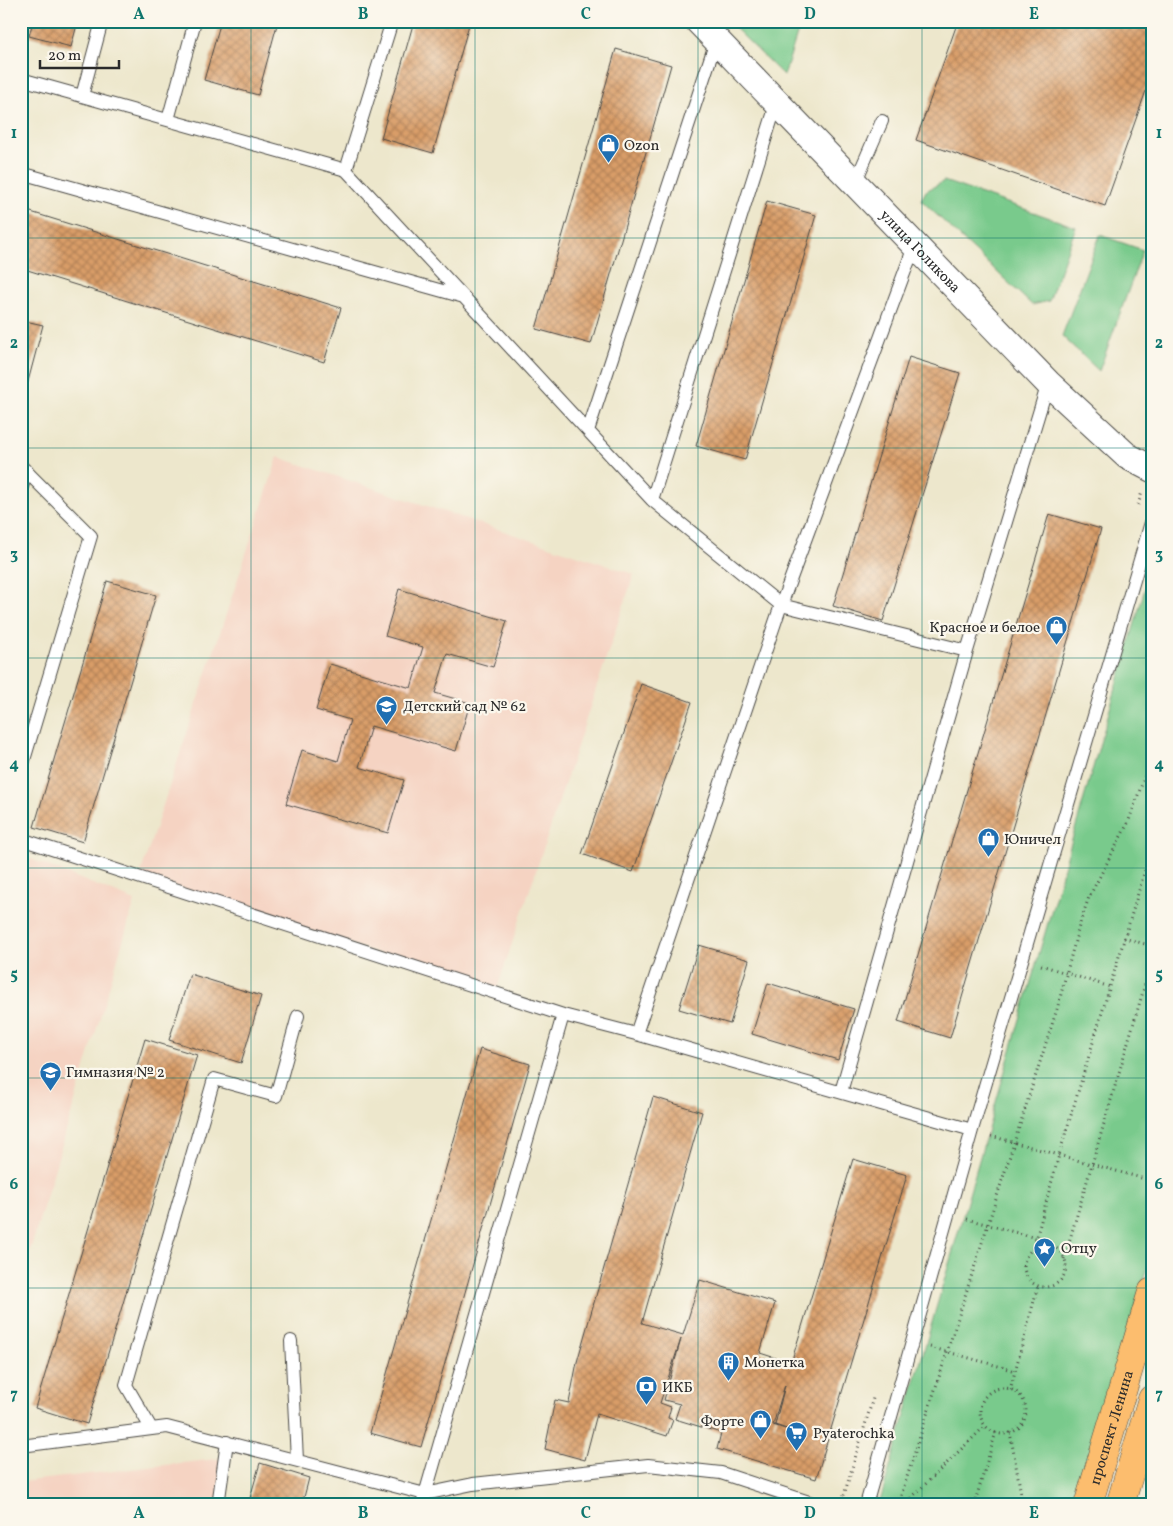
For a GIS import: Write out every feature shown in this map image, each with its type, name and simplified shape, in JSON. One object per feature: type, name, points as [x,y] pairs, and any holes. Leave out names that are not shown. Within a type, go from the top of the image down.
[{"type":"main road","name":"проспект Ленина","points":[[1088,1505],[1152,1292]]},
{"type":"main road","name":"проспект Ленина","points":[[1120,1505],[1152,1399]]},
{"type":"street","name":"улица Голикова","points":[[698,21],[1048,383],[1127,456],[1152,469]]},
{"type":"lane","points":[[82,96],[102,21]]},
{"type":"lane","points":[[168,120],[195,21]]},
{"type":"lane","points":[[346,170],[392,21]]},
{"type":"lane","points":[[588,431],[716,41]]},
{"type":"lane","points":[[21,79],[346,170],[652,500],[781,605],[967,651]]},
{"type":"lane","points":[[652,500],[777,102]]},
{"type":"lane","points":[[855,183],[882,121]]},
{"type":"lane","points":[[21,173],[464,296]]},
{"type":"lane","points":[[636,1034],[781,605],[915,244]]},
{"type":"lane","points":[[841,1092],[967,651],[1048,383]]},
{"type":"lane","points":[[21,490],[24,469]]},
{"type":"lane","points":[[21,770],[91,536],[24,469]]},
{"type":"lane","points":[[866,1505],[972,1130],[1152,519]]},
{"type":"lane","points":[[21,840],[563,1015],[972,1130]]},
{"type":"lane","points":[[424,1500],[563,1015]]},
{"type":"lane","points":[[151,1428],[126,1385],[214,1079],[276,1096],[298,1016]]},
{"type":"lane","points":[[291,1341],[297,1460]]},
{"type":"lane","points":[[21,1446],[167,1426],[297,1460],[424,1500],[474,1484],[648,1465],[721,1473],[818,1505]]},
{"type":"lane","points":[[218,1505],[227,1442]]},
{"type":"path","points":[[898,1505],[1057,1009],[1079,926],[1089,897],[1128,823],[1152,756]]},
{"type":"path","points":[[1033,1250],[1059,1155],[1152,847]]},
{"type":"path","points":[[1124,938],[1152,946]]},
{"type":"path","points":[[1022,959],[1110,987]]},
{"type":"path","points":[[1064,1259],[1152,961]]},
{"type":"path","points":[[972,1130],[1152,1181]]},
{"type":"path","points":[[948,1214],[1036,1238]]},
{"type":"path","points":[[1043,1246],[1057,1249],[1064,1259],[1066,1268],[1060,1281],[1049,1287],[1038,1286],[1030,1281],[1024,1270],[1026,1257],[1033,1250],[1043,1246]]},
{"type":"path","points":[[1010,1390],[1038,1286]]},
{"type":"path","points":[[912,1342],[1016,1371]]},
{"type":"path","points":[[1003,1388],[1017,1393],[1025,1406],[1025,1414],[1019,1427],[1005,1434],[991,1431],[985,1426],[981,1420],[980,1412],[980,1405],[984,1398],[996,1389],[1003,1388]]},
{"type":"path","points":[[904,1505],[985,1426]]},
{"type":"path","points":[[974,1505],[996,1432]]},
{"type":"path","points":[[1010,1432],[1022,1505]]},
{"type":"shaded area","name":"Детский сад № 62","points":[[278,457],[634,574],[496,992],[140,875]]},
{"type":"shaded area","name":"Гимназия № 2","points":[[21,855],[135,901],[21,1281]]},
{"type":"shaded area","points":[[225,1458],[218,1505],[21,1505],[21,1482]]},
{"type":"green space","points":[[728,21],[801,21],[784,76]]},
{"type":"green space","points":[[944,181],[1076,227],[1049,301],[1032,305],[921,200],[926,191]]},
{"type":"green space","points":[[1100,235],[1143,250],[1099,371],[1062,336]]},
{"type":"green space","points":[[1152,564],[1152,1252],[1074,1505],[879,1505]]},
{"type":"building","points":[[33,21],[78,21],[71,47],[29,36]]},
{"type":"building","points":[[221,21],[278,21],[258,95],[204,80]]},
{"type":"building","points":[[414,21],[470,21],[433,153],[381,138]]},
{"type":"building","points":[[958,21],[1152,21],[1152,74],[1105,206],[916,140]]},
{"type":"building","points":[[616,49],[671,65],[591,344],[536,329]]},
{"type":"building","points":[[767,201],[816,215],[745,460],[696,446]]},
{"type":"building","points":[[21,209],[341,308],[324,362],[21,268]]},
{"type":"building","points":[[21,320],[43,325],[26,389],[21,387]]},
{"type":"building","points":[[909,357],[960,373],[883,621],[833,606]]},
{"type":"building","points":[[1049,514],[1101,529],[950,1038],[898,1022]]},
{"type":"building","points":[[107,581],[156,595],[83,842],[34,827]]},
{"type":"building","points":[[399,589],[507,621],[493,667],[447,654],[435,693],[470,703],[456,751],[371,726],[359,767],[404,780],[388,833],[286,804],[302,750],[338,761],[350,720],[316,710],[330,664],[411,688],[423,647],[385,636]]},
{"type":"building","points":[[641,684],[692,702],[633,872],[582,854]]},
{"type":"building","points":[[699,945],[749,960],[730,1024],[679,1009]]},
{"type":"building","points":[[190,974],[261,996],[241,1063],[169,1040]]},
{"type":"building","points":[[768,983],[854,1009],[838,1060],[752,1034]]},
{"type":"building","points":[[145,1039],[197,1055],[87,1424],[35,1408]]},
{"type":"building","points":[[480,1049],[530,1064],[421,1447],[370,1433]]},
{"type":"building","points":[[653,1097],[702,1112],[642,1323],[683,1335],[700,1280],[775,1303],[760,1353],[791,1363],[853,1159],[907,1175],[816,1479],[717,1449],[721,1433],[675,1419],[680,1404],[664,1400],[681,1339],[660,1403],[671,1407],[668,1418],[673,1420],[667,1436],[597,1414],[585,1460],[545,1449],[555,1400],[569,1403],[577,1362]],"holes":[[[785,1385],[775,1425],[801,1434],[773,1425]]]},
{"type":"building","points":[[260,1463],[309,1478],[302,1505],[248,1505]]},
{"type":"place","name":"Ozon","points":[[608,164]]},
{"type":"place","name":"Красное и белое","points":[[1056,646]]},
{"type":"place","name":"Детский сад № 62","points":[[387,725]]},
{"type":"place","name":"Юничел","points":[[988,858]]},
{"type":"place","name":"Гимназия № 2","points":[[50,1091]]},
{"type":"place","name":"Отцу","points":[[1045,1267]]},
{"type":"place","name":"Монетка","points":[[728,1381]]},
{"type":"place","name":"ИКБ","points":[[646,1406]]},
{"type":"place","name":"Форте","points":[[760,1440]]},
{"type":"place","name":"Pyaterochka","points":[[797,1452]]}]
